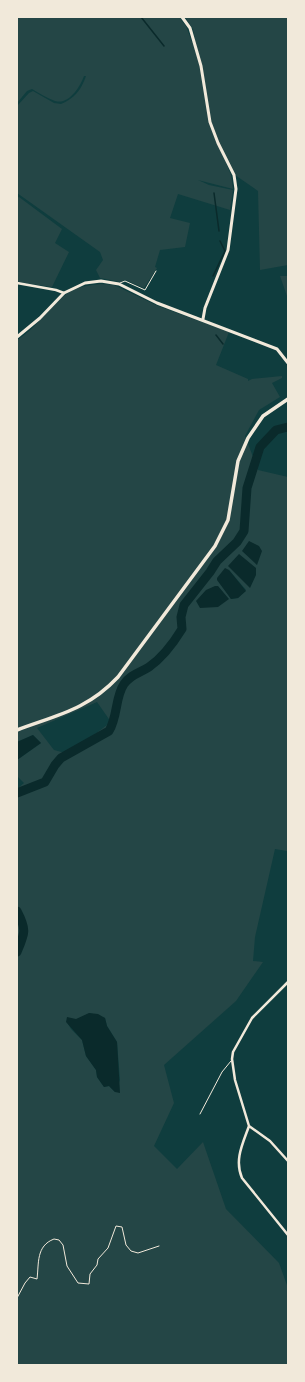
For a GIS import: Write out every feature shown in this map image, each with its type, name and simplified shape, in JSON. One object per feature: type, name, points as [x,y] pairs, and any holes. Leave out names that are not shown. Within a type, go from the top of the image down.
[{"type":"main road","points":[[17,730],[76,709],[89,702],[104,692],[129,664],[193,573],[215,546],[228,520],[238,461],[248,438],[264,416],[288,399]]},
{"type":"street","points":[[182,17],[190,28],[200,66],[210,122],[218,143],[234,175],[236,189],[228,250],[205,308],[203,319]]},
{"type":"street","points":[[17,337],[40,318],[64,293],[85,283],[101,281],[119,284],[157,303],[203,319],[277,349],[288,363]]},
{"type":"street","points":[[17,283],[56,290],[64,293]]},
{"type":"street","points":[[288,982],[252,1018],[233,1052],[232,1059],[235,1080],[249,1126],[270,1141],[288,1161]]},
{"type":"street","points":[[249,1126],[239,1152],[238,1168],[242,1178],[288,1235]]},
{"type":"lane","points":[[119,284],[125,281],[145,290],[156,270]]},
{"type":"lane","points":[[200,1114],[222,1072],[232,1059]]},
{"type":"path","points":[[17,1298],[24,1283],[30,1277],[37,1279],[40,1251],[45,1244],[54,1239],[59,1240],[63,1245],[68,1266],[73,1278],[78,1284],[85,1285],[88,1284],[90,1274],[97,1265],[98,1259],[108,1248],[116,1226],[122,1227],[126,1244],[131,1251],[138,1253],[159,1246]]},
{"type":"shaded area","points":[[17,17],[183,17],[181,20],[186,26],[192,42],[195,40],[193,29],[185,17],[288,17],[288,265],[260,270],[258,191],[235,175],[229,161],[226,163],[231,175],[233,189],[198,180],[209,185],[233,190],[230,210],[178,194],[170,218],[190,223],[185,247],[160,250],[155,267],[157,268],[144,288],[125,280],[121,282],[100,278],[96,270],[103,260],[100,252],[17,193],[17,106],[29,93],[33,91],[54,103],[61,104],[77,93],[86,76],[84,76],[77,90],[69,98],[60,102],[46,97],[32,89],[27,91],[17,103]]},
{"type":"shaded area","points":[[19,197],[62,229],[55,243],[69,252],[52,287],[17,282],[17,198]]},
{"type":"shaded area","points":[[280,276],[288,276],[288,299]]},
{"type":"shaded area","points":[[101,284],[114,285],[158,306],[229,332],[216,365],[248,379],[248,381],[252,379],[282,376],[282,378],[272,383],[280,397],[259,410],[245,436],[258,470],[288,477],[287,851],[275,849],[255,937],[253,961],[263,962],[236,1001],[164,1065],[174,1103],[154,1146],[177,1169],[203,1142],[226,1209],[279,1263],[288,1288],[288,1365],[17,1365],[17,789],[24,783],[17,776],[17,760],[41,743],[33,735],[17,742],[17,340],[25,335],[66,294],[73,290],[87,286]],"holes":[[[229,570],[246,590],[238,598],[231,599],[225,589]],[[97,702],[111,722],[69,754],[54,750],[37,728]],[[90,1013],[105,1018],[107,1026],[117,1042],[120,1080],[115,1092],[109,1086],[104,1087],[97,1077],[96,1070],[86,1056],[82,1040],[68,1024]]]},
{"type":"shaded area","points":[[249,541],[259,546],[262,551],[257,565],[242,551]]},
{"type":"shaded area","points":[[239,554],[256,568],[256,575],[250,588],[228,566]]},
{"type":"shaded area","points":[[225,568],[229,570],[246,591],[238,598],[231,599],[217,580]]},
{"type":"shaded area","points":[[218,586],[229,599],[218,607],[200,608],[196,601],[206,590]]},
{"type":"shaded area","points":[[33,735],[41,743],[17,760],[17,742]]},
{"type":"shaded area","points":[[89,1013],[98,1014],[105,1018],[107,1026],[117,1042],[120,1093],[115,1092],[109,1086],[104,1087],[97,1077],[96,1070],[86,1056],[82,1040],[66,1022],[67,1017],[76,1019]]},
{"type":"waterway","points":[[141,17],[164,46]]},
{"type":"waterway","points":[[214,193],[219,231]]},
{"type":"waterway","points":[[213,276],[225,251],[220,241]]},
{"type":"waterway","points":[[216,335],[223,344]]},
{"type":"waterway","points":[[17,793],[45,782],[61,758],[109,731],[114,719],[119,695],[124,684],[133,676],[154,663],[171,644],[182,629],[181,617],[184,605],[217,561],[237,542],[244,531],[247,488],[260,447],[276,430],[288,427]]},
{"type":"waterway","points":[[17,911],[24,927],[22,940],[17,952]]}]
